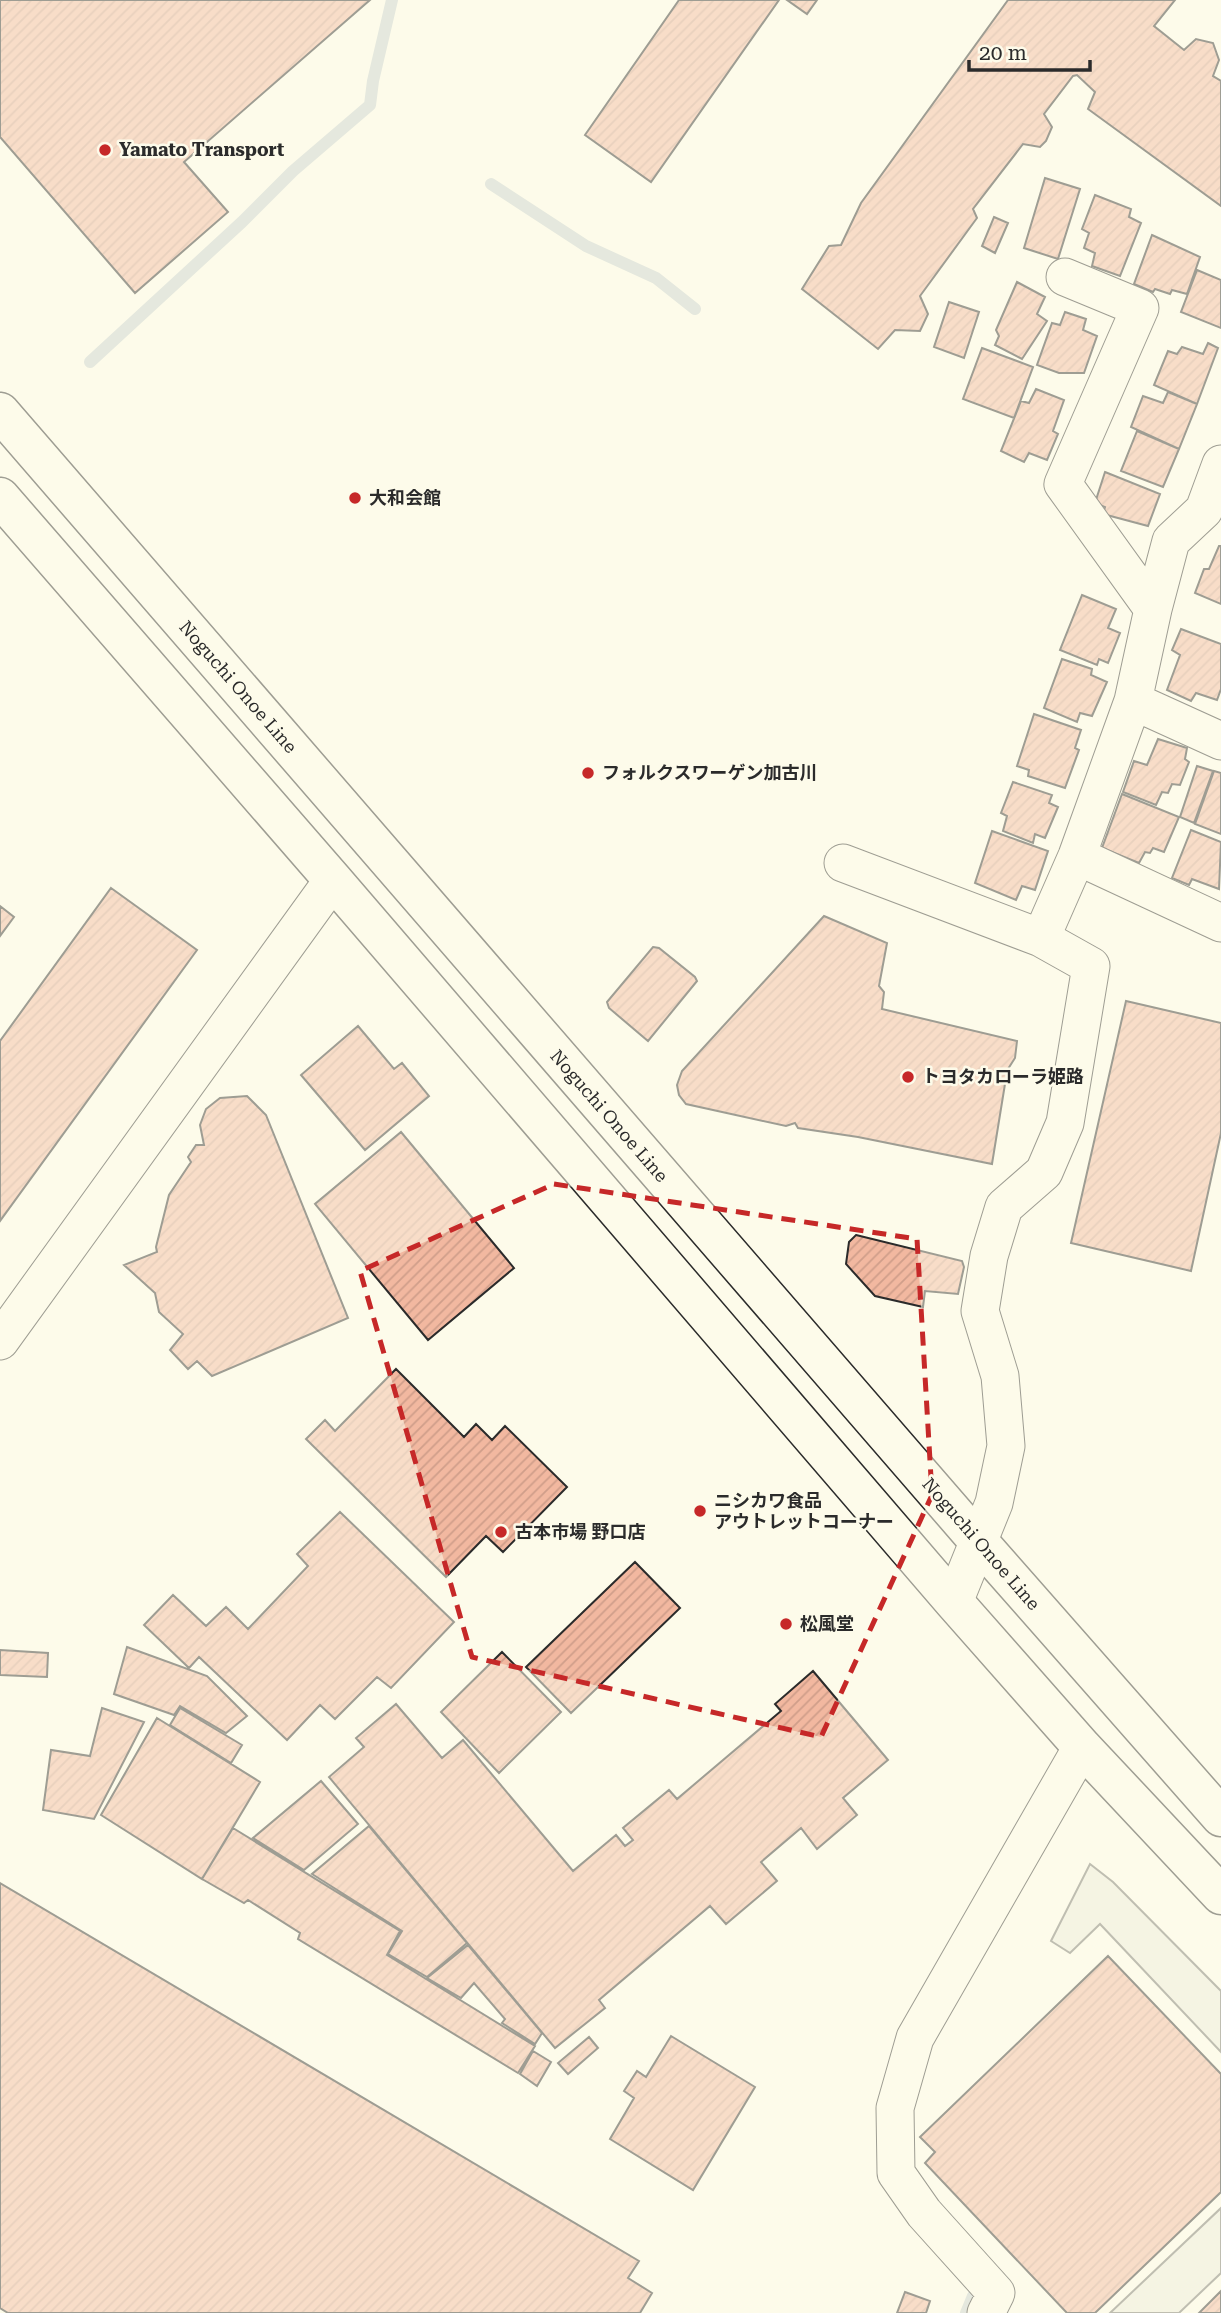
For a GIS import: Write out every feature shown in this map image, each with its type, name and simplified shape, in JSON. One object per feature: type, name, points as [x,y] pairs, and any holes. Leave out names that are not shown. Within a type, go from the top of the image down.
[{"type":"main road","name":"Noguchi Onoe Line","points":[[0,412],[979,1542],[1221,1817]]},
{"type":"main road","points":[[0,497],[954,1602],[1082,1747],[1221,1895]]},
{"type":"street","points":[[1065,277],[1140,308],[1063,484],[1153,609]]},
{"type":"street","points":[[1041,938],[1077,856],[1133,701],[1171,541],[1213,514],[1221,464]]},
{"type":"street","points":[[1133,701],[1221,741]]},
{"type":"street","points":[[1077,856],[1221,923]]},
{"type":"street","points":[[843,863],[1041,938],[1091,966],[1065,1123],[1044,1172],[1003,1207],[989,1256],[980,1311],[1000,1376],[1006,1446],[994,1503],[954,1602]]},
{"type":"street","points":[[0,1341],[333,880]]},
{"type":"street","points":[[986,2313],[996,2293],[924,2213],[896,2173],[895,2108],[915,2038],[1082,1747]]},
{"type":"highlighted area","points":[[554,1184],[917,1239],[932,1495],[821,1737],[472,1657],[360,1271]]},
{"type":"shaded area","points":[[1090,1864],[1113,1882],[1221,1991],[1221,2052],[1100,1924],[1070,1953],[1051,1941]]},
{"type":"shaded area","points":[[1221,2208],[1221,2273],[1179,2313],[1110,2313]]},
{"type":"building","name":"Yamato Transport","points":[[0,0],[370,0],[184,162],[228,212],[135,293],[0,137]]},
{"type":"building","points":[[679,0],[779,0],[651,182],[585,135]]},
{"type":"building","points":[[787,0],[817,0],[807,14]]},
{"type":"building","points":[[1008,0],[1175,0],[1154,26],[1184,50],[1196,39],[1213,43],[1219,60],[1213,76],[1221,81],[1221,206],[1088,109],[1095,92],[1077,75],[1073,76],[1044,114],[1052,127],[1046,141],[1040,147],[1023,144],[973,209],[977,218],[920,296],[928,314],[920,331],[895,330],[878,349],[802,289],[829,246],[841,245],[861,203]]},
{"type":"building","points":[[1045,178],[1080,189],[1058,259],[1024,248]]},
{"type":"building","points":[[1095,195],[1131,209],[1129,217],[1141,223],[1120,276],[1092,266],[1095,253],[1084,248],[1089,233],[1082,229]]},
{"type":"building","points":[[994,217],[1008,223],[995,253],[982,246]]},
{"type":"building","points":[[1152,235],[1200,257],[1187,294],[1172,290],[1170,294],[1155,289],[1153,292],[1134,284]]},
{"type":"building","points":[[1197,270],[1221,280],[1221,328],[1181,312]]},
{"type":"building","points":[[1017,282],[1045,297],[1037,314],[1047,321],[1022,359],[995,345],[999,336],[996,330]]},
{"type":"building","points":[[949,302],[979,312],[964,358],[934,347]]},
{"type":"building","points":[[1065,312],[1086,319],[1083,330],[1097,336],[1084,373],[1059,373],[1037,365],[1052,323],[1060,325]]},
{"type":"building","points":[[1208,343],[1218,348],[1197,404],[1154,385],[1168,351],[1177,354],[1182,347],[1203,354]]},
{"type":"building","points":[[982,348],[1033,367],[1014,418],[963,399]]},
{"type":"building","points":[[1036,389],[1064,400],[1053,431],[1058,434],[1047,460],[1029,453],[1024,462],[1001,451],[1021,401],[1029,403]]},
{"type":"building","points":[[1168,392],[1197,404],[1179,449],[1131,427],[1143,396],[1163,403]]},
{"type":"building","points":[[1137,431],[1179,449],[1163,487],[1121,471]]},
{"type":"building","points":[[1105,472],[1160,494],[1148,526],[1103,514],[1105,507],[1095,503]]},
{"type":"building","points":[[1219,546],[1221,604],[1195,593],[1204,569],[1209,569]]},
{"type":"building","points":[[1082,595],[1116,609],[1108,628],[1120,633],[1108,663],[1099,659],[1097,665],[1060,650]]},
{"type":"building","points":[[1181,629],[1221,644],[1221,689],[1217,700],[1196,693],[1191,701],[1167,690],[1180,655],[1172,650]]},
{"type":"building","points":[[1062,659],[1092,669],[1091,675],[1107,682],[1092,716],[1080,713],[1077,722],[1044,708]]},
{"type":"building","points":[[1034,714],[1081,730],[1075,748],[1079,750],[1065,788],[1028,776],[1029,770],[1017,766]]},
{"type":"building","points":[[1158,739],[1187,748],[1185,759],[1189,762],[1180,785],[1172,784],[1168,793],[1162,792],[1156,805],[1123,792],[1134,761],[1147,765]]},
{"type":"building","points":[[1197,766],[1213,771],[1194,823],[1180,817]]},
{"type":"building","points":[[1214,771],[1221,773],[1221,834],[1195,824]]},
{"type":"building","points":[[1013,782],[1052,795],[1049,803],[1058,807],[1045,838],[1035,834],[1033,843],[1003,831],[1007,816],[1001,813]]},
{"type":"building","points":[[1122,794],[1179,817],[1164,852],[1153,848],[1150,853],[1145,852],[1139,863],[1102,848]]},
{"type":"building","points":[[1191,830],[1221,842],[1219,889],[1192,879],[1189,885],[1172,878]]},
{"type":"building","points":[[992,831],[1048,851],[1035,890],[1022,886],[1016,900],[975,883]]},
{"type":"building","points":[[111,888],[197,950],[0,1221],[0,1041]]},
{"type":"building","points":[[0,906],[14,917],[0,936]]},
{"type":"building","points":[[824,916],[887,943],[879,986],[884,992],[882,1009],[1017,1041],[1015,1058],[1008,1069],[1010,1077],[1005,1084],[992,1164],[798,1128],[795,1123],[786,1126],[686,1104],[679,1095],[677,1085],[682,1071]]},
{"type":"building","points":[[653,947],[659,948],[697,981],[648,1041],[609,1008],[607,1002]]},
{"type":"building","points":[[1126,1001],[1221,1023],[1221,1133],[1191,1271],[1071,1243]]},
{"type":"building","points":[[358,1026],[394,1069],[402,1063],[429,1096],[365,1150],[301,1075]]},
{"type":"building","points":[[247,1096],[266,1115],[348,1318],[212,1376],[197,1361],[188,1369],[170,1350],[183,1334],[159,1312],[155,1293],[124,1265],[157,1252],[169,1195],[191,1162],[188,1157],[196,1145],[204,1145],[200,1125],[206,1109],[220,1098]]},
{"type":"building","points":[[401,1132],[514,1268],[428,1340],[315,1204]]},
{"type":"building","points":[[856,1235],[962,1261],[964,1267],[958,1294],[925,1291],[923,1307],[875,1296],[846,1264],[849,1242]]},
{"type":"building","points":[[396,1369],[464,1437],[476,1424],[492,1440],[505,1426],[567,1487],[503,1552],[486,1536],[446,1577],[306,1439],[325,1420],[335,1431]]},
{"type":"building","points":[[340,1512],[454,1622],[391,1688],[377,1677],[335,1719],[320,1705],[287,1740],[199,1657],[189,1668],[144,1625],[173,1595],[206,1626],[226,1607],[248,1629],[308,1566],[297,1554]]},
{"type":"building","points":[[635,1562],[680,1608],[571,1713],[526,1667]]},
{"type":"building","points":[[127,1647],[207,1676],[247,1716],[226,1733],[180,1706],[174,1715],[114,1694]]},
{"type":"building","points":[[0,1650],[48,1653],[47,1677],[0,1675]]},
{"type":"building","points":[[502,1652],[561,1712],[499,1773],[441,1712]]},
{"type":"building","points":[[813,1671],[888,1760],[843,1798],[857,1815],[817,1849],[801,1828],[761,1862],[777,1881],[726,1924],[710,1906],[599,2000],[605,2008],[555,2048],[329,1777],[364,1747],[356,1738],[396,1704],[442,1758],[463,1740],[573,1871],[616,1835],[625,1846],[633,1840],[623,1828],[669,1790],[677,1799],[781,1711],[775,1704]]},
{"type":"building","points":[[102,1708],[144,1722],[94,1819],[43,1810],[51,1750],[90,1756]]},
{"type":"building","points":[[180,1708],[242,1745],[231,1763],[170,1725]]},
{"type":"building","points":[[157,1718],[260,1782],[202,1879],[101,1815]]},
{"type":"building","points":[[321,1781],[358,1824],[304,1870],[253,1838]]},
{"type":"building","points":[[369,1826],[467,1943],[427,1977],[388,1954],[402,1931],[312,1874]]},
{"type":"building","points":[[233,1828],[400,1931],[387,1955],[535,2046],[518,2073],[298,1939],[300,1933],[248,1900],[244,1903],[202,1879]]},
{"type":"building","points":[[0,1883],[639,2261],[628,2278],[652,2293],[640,2313],[8,2313],[0,2308]]},
{"type":"building","points":[[468,1945],[542,2033],[535,2044],[502,2023],[505,2019],[474,1983],[461,1998],[427,1978]]},
{"type":"building","points":[[1108,1956],[1221,2074],[1221,2192],[1095,2313],[1067,2313],[925,2163],[935,2152],[920,2137]]},
{"type":"building","points":[[671,2036],[755,2087],[693,2190],[610,2139],[634,2098],[624,2091],[637,2071],[646,2077]]},
{"type":"building","points":[[589,2037],[598,2048],[568,2074],[558,2063]]},
{"type":"building","points":[[533,2051],[551,2062],[537,2086],[520,2074]]},
{"type":"building","points":[[1221,2291],[1221,2313],[1199,2313]]},
{"type":"building","points":[[905,2292],[930,2301],[926,2313],[897,2313]]},
{"type":"waterway","points":[[90,362],[242,222],[293,171],[370,105],[392,0]]},
{"type":"waterway","points":[[491,184],[586,246],[656,278],[695,309]]},
{"type":"waterway","points":[[966,2313],[973,2296]]},
{"type":"place","name":"Yamato Transport","points":[[105,150]]},
{"type":"place","name":"大和会館","points":[[355,498]]},
{"type":"place","name":"フォルクスワーゲン加古川","points":[[588,773]]},
{"type":"place","name":"トヨタカローラ姫路","points":[[908,1077]]},
{"type":"place","name":"ニシカワ食品 アウトレットコーナー","points":[[700,1511]]},
{"type":"place","name":"古本市場 野口店","points":[[501,1532]]},
{"type":"place","name":"松風堂","points":[[786,1624]]}]
